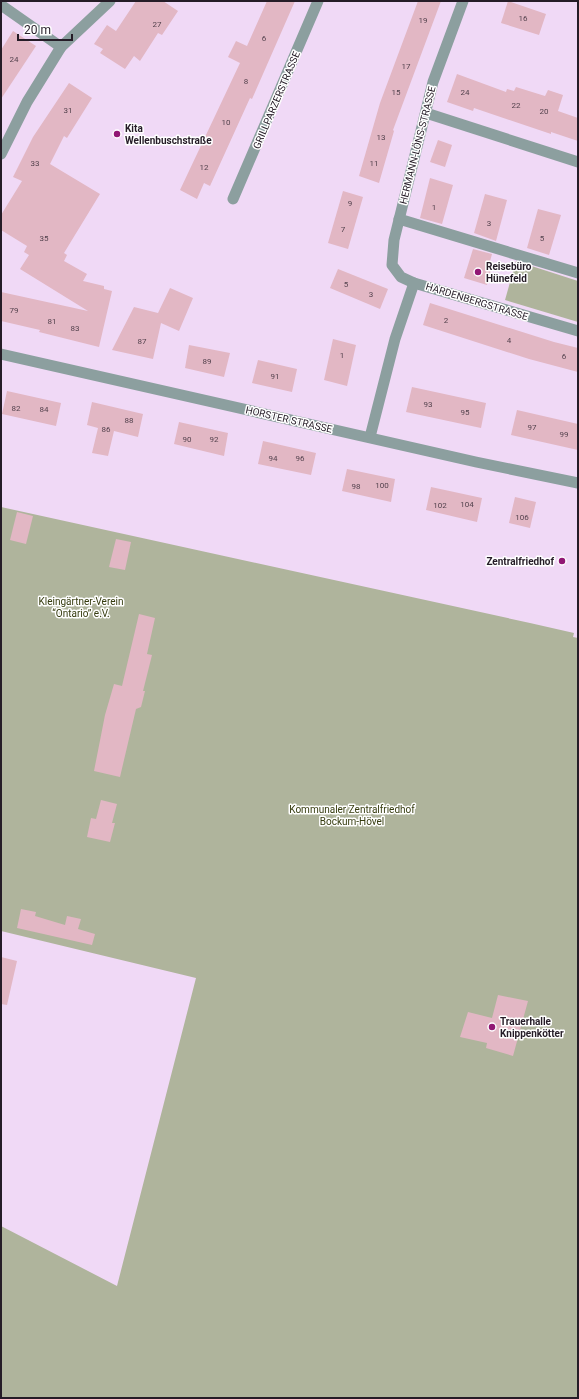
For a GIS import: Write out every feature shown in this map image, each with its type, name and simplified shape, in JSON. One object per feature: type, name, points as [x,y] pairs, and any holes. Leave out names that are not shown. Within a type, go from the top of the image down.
[{"type":"street","points":[[1,154],[27,102],[61,47],[110,1]]},
{"type":"street","name":"GRILLPARZERSTRASSE","points":[[233,198],[318,1]]},
{"type":"street","name":"HERMANN-LÖNS-STRASSE","points":[[414,283],[401,277],[392,265],[394,240],[433,82],[463,1]]},
{"type":"street","points":[[1,5],[61,47]]},
{"type":"street","points":[[426,113],[578,162]]},
{"type":"street","points":[[399,219],[578,273]]},
{"type":"street","name":"HARDENBERGSTRASSE","points":[[370,437],[395,339],[414,283],[578,331]]},
{"type":"street","name":"HORSTER STRASSE","points":[[1,354],[476,462],[578,483]]},
{"type":"green space","points":[[516,261],[578,281],[578,322],[505,300]]},
{"type":"green space","name":"Kommunaler Zentralfriedhof Bockum-Hövel","points":[[1,507],[530,623],[574,633],[573,637],[578,638],[578,1398],[1,1398],[1,1226],[117,1286],[196,978],[1,931]]},
{"type":"building","points":[[136,1],[163,1],[178,11],[162,35],[158,33],[140,61],[134,56],[125,69],[100,53],[103,49],[94,44],[107,25],[116,31]]},
{"type":"building","points":[[267,1],[295,1],[252,99],[250,98],[210,186],[204,183],[197,199],[180,190],[240,63],[228,57],[236,41],[247,46]]},
{"type":"building","points":[[418,1],[441,1],[393,130],[394,131],[379,183],[359,176],[380,103]]},
{"type":"building","points":[[508,1],[546,14],[539,35],[501,23]]},
{"type":"building","points":[[13,31],[36,46],[1,99],[1,50]]},
{"type":"building","points":[[457,74],[506,92],[507,89],[514,91],[516,87],[545,96],[548,90],[563,95],[558,111],[578,118],[578,141],[551,132],[551,134],[474,108],[473,111],[447,102]]},
{"type":"building","points":[[69,83],[92,98],[67,138],[64,136],[50,164],[100,194],[64,253],[67,255],[64,261],[87,274],[83,281],[104,286],[104,289],[112,291],[99,347],[39,332],[40,330],[1,321],[1,292],[88,311],[20,269],[29,255],[24,252],[27,246],[1,230],[1,215],[22,181],[13,177],[33,137]]},
{"type":"building","points":[[438,140],[452,145],[445,167],[430,162]]},
{"type":"building","points":[[430,178],[453,185],[442,224],[420,218]]},
{"type":"building","points":[[343,191],[363,197],[348,249],[328,243]]},
{"type":"building","points":[[485,194],[507,200],[496,241],[474,233]]},
{"type":"building","points":[[538,209],[561,215],[549,255],[527,248]]},
{"type":"building","name":"Reisebüro Hünefeld","points":[[473,249],[492,254],[489,265],[492,266],[487,285],[464,278]]},
{"type":"building","points":[[338,269],[388,289],[380,309],[330,288]]},
{"type":"building","points":[[170,288],[193,298],[179,331],[161,323],[153,359],[112,350],[134,307],[158,313]]},
{"type":"building","points":[[430,303],[554,342],[578,348],[578,372],[529,359],[423,325]]},
{"type":"building","points":[[333,339],[356,345],[347,386],[324,380]]},
{"type":"building","points":[[189,345],[230,353],[224,377],[185,368]]},
{"type":"building","points":[[258,360],[297,369],[292,392],[252,383]]},
{"type":"building","points":[[412,387],[486,403],[481,428],[406,412]]},
{"type":"building","points":[[7,391],[61,403],[56,426],[2,414]]},
{"type":"building","points":[[92,402],[143,414],[138,437],[114,431],[108,456],[92,453],[98,428],[87,425]]},
{"type":"building","points":[[517,410],[578,424],[578,450],[511,435]]},
{"type":"building","points":[[179,422],[228,433],[224,456],[174,444]]},
{"type":"building","points":[[263,441],[316,453],[311,475],[258,464]]},
{"type":"building","points":[[347,469],[395,479],[391,502],[342,491]]},
{"type":"building","points":[[431,487],[482,498],[477,522],[426,510]]},
{"type":"building","points":[[515,497],[536,502],[530,528],[509,523]]},
{"type":"building","points":[[17,512],[33,516],[26,544],[10,540]]},
{"type":"building","points":[[116,539],[131,542],[125,570],[109,567]]},
{"type":"building","points":[[139,614],[155,618],[147,654],[152,655],[143,691],[145,691],[141,707],[136,709],[120,777],[94,771],[105,715],[114,684],[122,686]]},
{"type":"building","points":[[101,800],[117,804],[112,823],[115,823],[110,842],[87,837],[91,818],[96,819]]},
{"type":"building","points":[[21,909],[36,912],[35,916],[65,925],[67,916],[81,919],[78,929],[95,934],[92,945],[17,928]]},
{"type":"building","points":[[1,957],[17,961],[7,1005],[1,1004]]},
{"type":"building","name":"Trauerhalle Knippenkötter","points":[[498,995],[528,1001],[513,1056],[486,1048],[487,1043],[460,1037],[468,1012],[492,1018]]},
{"type":"place","name":"Kita Wellenbuschstraße","points":[[117,134]]},
{"type":"place","name":"Reisebüro Hünefeld","points":[[478,272]]},
{"type":"place","name":"Zentralfriedhof","points":[[562,561]]},
{"type":"place","name":"Trauerhalle Knippenkötter","points":[[492,1027]]},
{"type":"park label","name":"Kleingärtner-Verein “Ontario” e.V.","points":[[81,606]]}]
